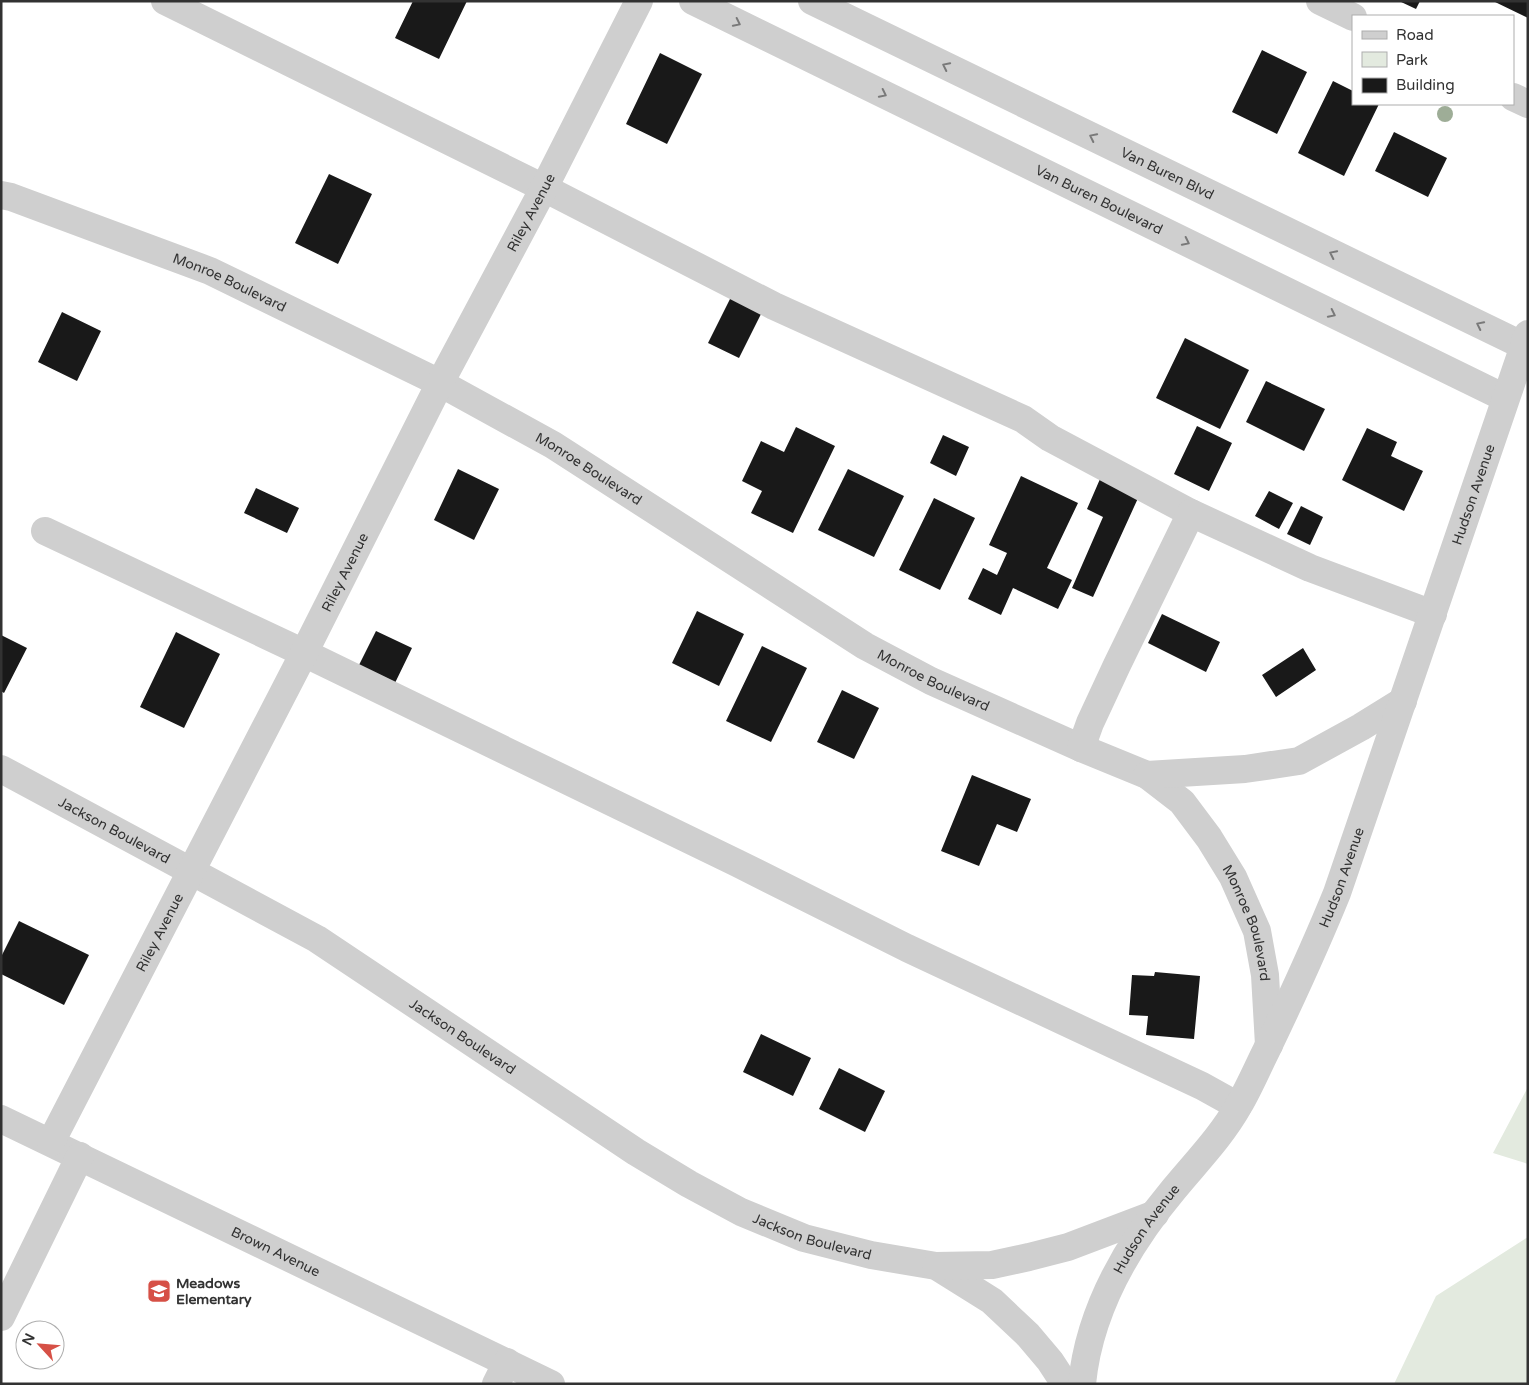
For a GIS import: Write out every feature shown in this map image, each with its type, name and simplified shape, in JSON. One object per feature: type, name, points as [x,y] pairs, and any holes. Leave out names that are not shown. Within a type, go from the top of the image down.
[{"type":"street","points":[[165,1],[544,188],[774,306],[1023,419],[1050,438],[1191,513],[1310,568],[1433,614]]},
{"type":"street","name":"Riley Avenue","points":[[51,1142],[304,653],[440,383],[544,188],[639,1]]},
{"type":"street","name":"Van Buren Boulevard","points":[[693,1],[1506,398]]},
{"type":"street","name":"Van Buren Blvd","points":[[812,1],[1526,340]]},
{"type":"street","points":[[1320,1],[1352,17]]},
{"type":"street","points":[[1514,97],[1528,104]]},
{"type":"street","name":"Monroe Boulevard","points":[[5,192],[210,271],[440,383],[553,445],[865,646],[931,681],[1081,748],[1147,774],[1182,802],[1209,838],[1237,886],[1257,930],[1266,975],[1269,1044]]},
{"type":"street","name":"Hudson Avenue","points":[[1082,1384],[1091,1332],[1102,1302],[1123,1260],[1173,1189],[1208,1151],[1238,1106],[1304,972],[1338,893],[1526,340]]},
{"type":"street","points":[[1081,748],[1090,723],[1117,665],[1191,513]]},
{"type":"street","points":[[45,531],[304,653],[737,863],[907,948],[1202,1086],[1238,1106]]},
{"type":"street","name":"Monroe Boulevard","points":[[1147,774],[1246,769],[1299,760],[1361,727],[1403,701]]},
{"type":"street","name":"Jackson Boulevard","points":[[1,769],[317,939],[636,1152],[741,1212],[804,1238],[871,1255],[936,1266],[992,1265],[1029,1258],[1068,1247],[1155,1214]]},
{"type":"street","name":"Brown Avenue","points":[[1,1119],[80,1156],[501,1373],[551,1384]]},
{"type":"street","points":[[1,1317],[80,1156]]},
{"type":"street","name":"Jackson Boulevard","points":[[936,1266],[992,1301],[1028,1335],[1050,1361],[1065,1384]]},
{"type":"green space","points":[[1528,1087],[1528,1164],[1493,1153]]},
{"type":"green space","points":[[1528,1237],[1528,1384],[1394,1384],[1436,1296]]},
{"type":"building","points":[[413,1],[467,1],[439,59],[395,38]]},
{"type":"building","points":[[1399,1],[1420,1],[1416,9]]},
{"type":"building","points":[[1493,1],[1528,1],[1528,18]]},
{"type":"building","points":[[1262,50],[1307,72],[1277,134],[1232,112]]},
{"type":"building","points":[[660,53],[702,74],[667,144],[626,124]]},
{"type":"building","points":[[1333,81],[1352,90],[1352,105],[1379,105],[1344,176],[1298,153]]},
{"type":"building","points":[[1394,132],[1447,158],[1428,197],[1375,171]]},
{"type":"building","points":[[329,174],[372,194],[338,264],[295,243]]},
{"type":"building","points":[[733,293],[764,308],[739,358],[708,343]]},
{"type":"building","points":[[62,312],[101,331],[77,381],[38,362]]},
{"type":"building","points":[[1185,338],[1249,370],[1220,429],[1156,398]]},
{"type":"building","points":[[1266,381],[1325,409],[1304,451],[1246,422]]},
{"type":"building","points":[[1197,426],[1232,443],[1209,491],[1174,474]]},
{"type":"building","points":[[796,427],[835,446],[793,533],[751,513],[762,491],[742,481],[761,441],[784,452]]},
{"type":"building","points":[[1367,428],[1397,442],[1391,456],[1423,471],[1404,511],[1342,480]]},
{"type":"building","points":[[943,435],[969,447],[956,476],[930,463]]},
{"type":"building","points":[[458,469],[499,489],[474,540],[434,520]]},
{"type":"building","points":[[848,469],[904,496],[874,557],[818,530]]},
{"type":"building","points":[[1021,476],[1078,503],[1047,568],[1072,580],[1058,609],[1013,588],[1001,615],[968,599],[983,568],[997,575],[1007,553],[989,545]]},
{"type":"building","points":[[1100,479],[1139,496],[1093,597],[1072,588],[1103,517],[1087,509]]},
{"type":"building","points":[[256,488],[299,508],[287,533],[244,513]]},
{"type":"building","points":[[1269,491],[1293,503],[1279,529],[1255,516]]},
{"type":"building","points":[[934,498],[975,518],[940,590],[899,570]]},
{"type":"building","points":[[1301,506],[1323,517],[1310,545],[1287,534]]},
{"type":"building","points":[[697,611],[744,634],[719,686],[672,663]]},
{"type":"building","points":[[1162,614],[1220,642],[1206,672],[1148,643]]},
{"type":"building","points":[[376,631],[412,648],[394,685],[358,667]]},
{"type":"building","points":[[176,632],[220,654],[184,728],[140,707]]},
{"type":"building","points":[[1,635],[27,648],[4,693],[1,691]]},
{"type":"building","points":[[762,646],[807,668],[771,742],[726,721]]},
{"type":"building","points":[[1303,648],[1316,670],[1276,697],[1262,675]]},
{"type":"building","points":[[842,690],[879,708],[854,759],[817,742]]},
{"type":"building","points":[[972,775],[1031,799],[1017,832],[997,824],[979,866],[941,851]]},
{"type":"building","points":[[19,921],[89,955],[64,1005],[1,974],[1,957]]},
{"type":"building","points":[[1155,972],[1200,976],[1194,1039],[1146,1035],[1148,1016],[1129,1015],[1132,975],[1154,976]]},
{"type":"building","points":[[761,1034],[811,1058],[793,1096],[743,1072]]},
{"type":"building","points":[[839,1068],[885,1091],[865,1132],[819,1109]]},
{"type":"place","name":"Meadows Elementary","points":[[159,1291]]}]
